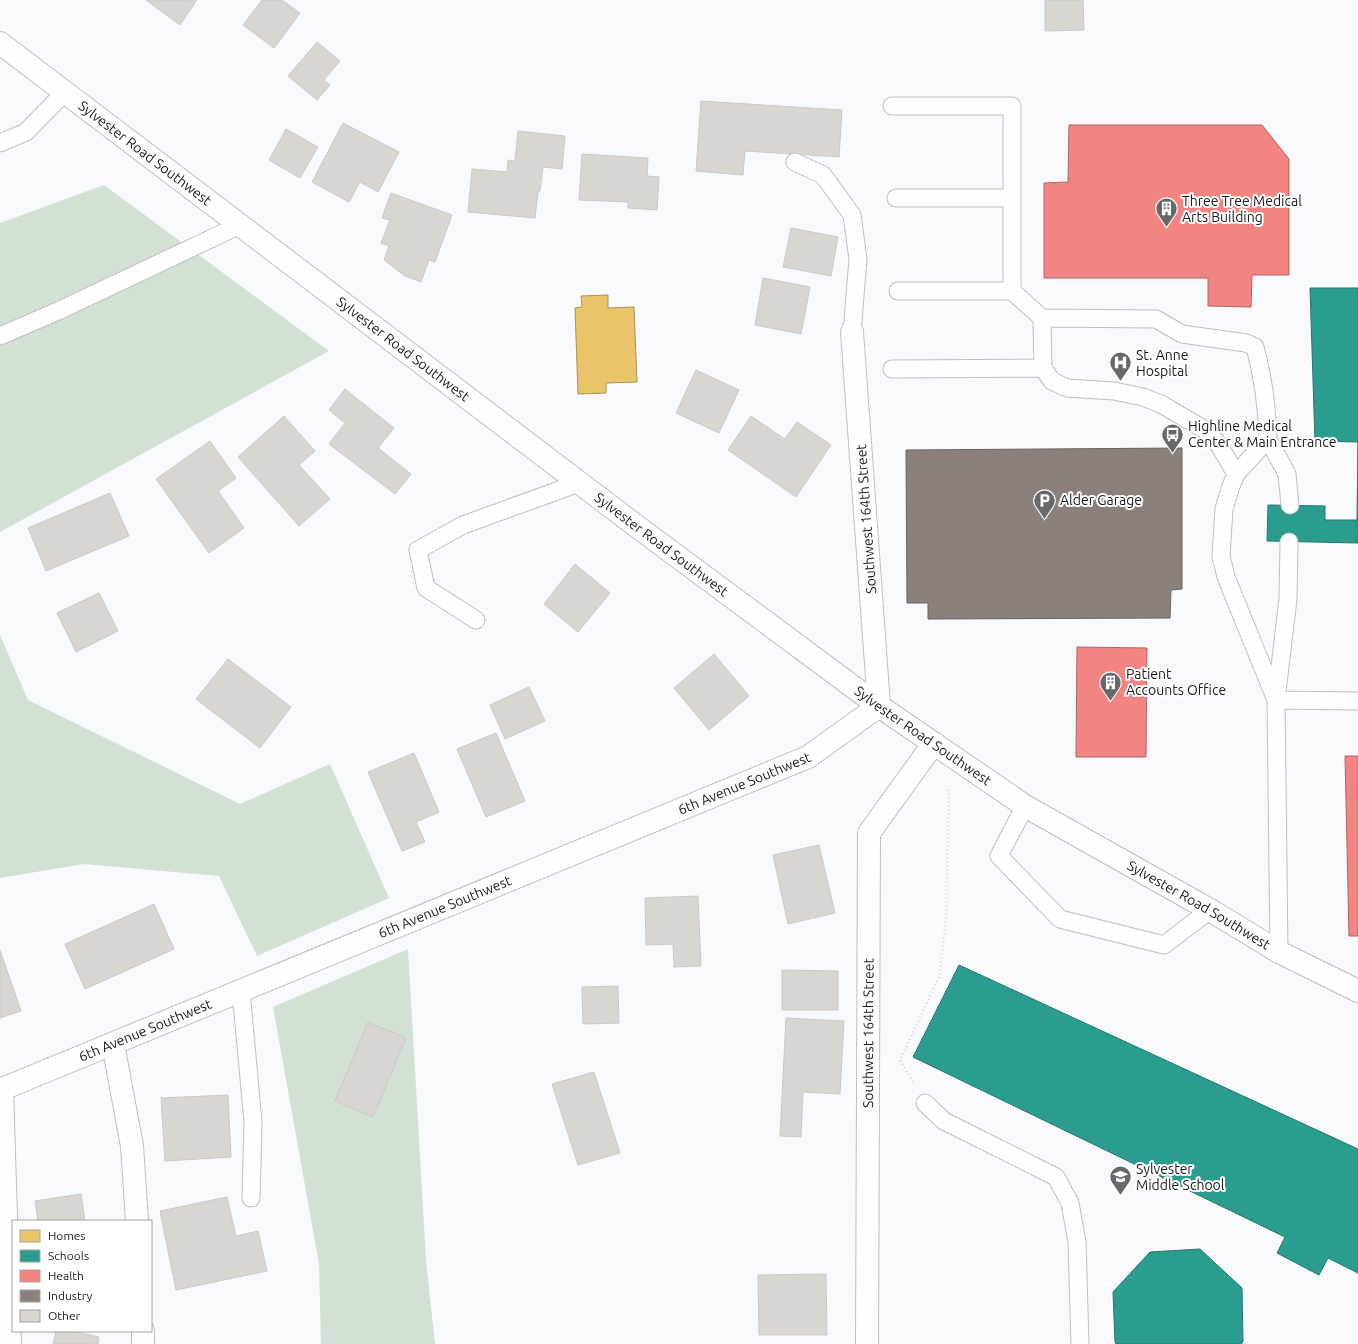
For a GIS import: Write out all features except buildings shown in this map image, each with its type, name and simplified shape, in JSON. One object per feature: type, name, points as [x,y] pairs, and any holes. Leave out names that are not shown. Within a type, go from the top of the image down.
[{"type":"street","name":"Sylvester Road Southwest","points":[[0,43],[579,483],[879,706],[1025,806],[1210,910],[1279,952],[1358,992]]},
{"type":"street","name":"Southwest 164th Street","points":[[852,332],[879,706]]},
{"type":"street","name":"6th Avenue Southwest","points":[[1,1089],[808,756],[879,706]]},
{"type":"street","name":"Southwest 164th Street","points":[[867,1344],[868,833],[934,743]]},
{"type":"street","points":[[113,1044],[132,1146],[137,1220]]},
{"type":"street","points":[[1,1089],[10,1344]]},
{"type":"street","points":[[143,1332],[143,1344]]},
{"type":"lane","points":[[0,143],[26,132],[65,92]]},
{"type":"lane","points":[[892,106],[1012,106],[1012,291]]},
{"type":"lane","points":[[795,162],[823,175],[852,215],[858,259],[852,332]]},
{"type":"lane","points":[[896,198],[1012,198]]},
{"type":"lane","points":[[0,336],[58,311],[240,225]]},
{"type":"lane","points":[[898,291],[1012,291],[1042,318],[1156,319],[1182,334],[1246,343],[1255,347],[1267,410],[1268,439],[1287,474],[1290,505]]},
{"type":"lane","points":[[1042,318],[1043,368],[1052,381],[1067,388],[1114,392],[1143,397],[1161,404],[1205,430],[1219,445],[1236,474]]},
{"type":"lane","points":[[892,369],[1043,368]]},
{"type":"lane","points":[[1268,439],[1236,474],[1231,486],[1224,509],[1222,556],[1226,577],[1276,700]]},
{"type":"lane","points":[[476,620],[426,588],[418,550],[463,525],[579,483]]},
{"type":"lane","points":[[1279,952],[1276,700],[1288,599],[1289,542]]},
{"type":"lane","points":[[1276,700],[1358,701]]},
{"type":"lane","points":[[1025,806],[999,856],[1060,919],[1164,945],[1210,910]]},
{"type":"lane","points":[[241,991],[253,1122],[251,1198]]},
{"type":"lane","points":[[925,1103],[944,1121],[1056,1177],[1070,1203],[1076,1242],[1080,1344]]},
{"type":"path","points":[[925,1103],[900,1060],[939,977],[946,920],[949,789]]},
{"type":"green space","points":[[104,185],[329,351],[0,532],[0,223]]},
{"type":"green space","points":[[0,635],[28,700],[240,804],[330,764],[389,898],[257,956],[219,876],[84,864],[0,878]]},
{"type":"green space","points":[[408,949],[426,1260],[435,1344],[321,1344],[319,1264],[273,1007]]},
{"type":"place","name":"Three Tree Medical Arts Building","points":[[1166,228]]},
{"type":"place","name":"St. Anne Hospital","points":[[1121,382]]},
{"type":"place","name":"Highline Medical Center & Main Entrance","points":[[1173,454]]},
{"type":"place","name":"Alder Garage","points":[[1045,520]]},
{"type":"place","name":"Patient Accounts Office","points":[[1111,702]]},
{"type":"place","name":"Sylvester Middle School","points":[[1121,1196]]}]
